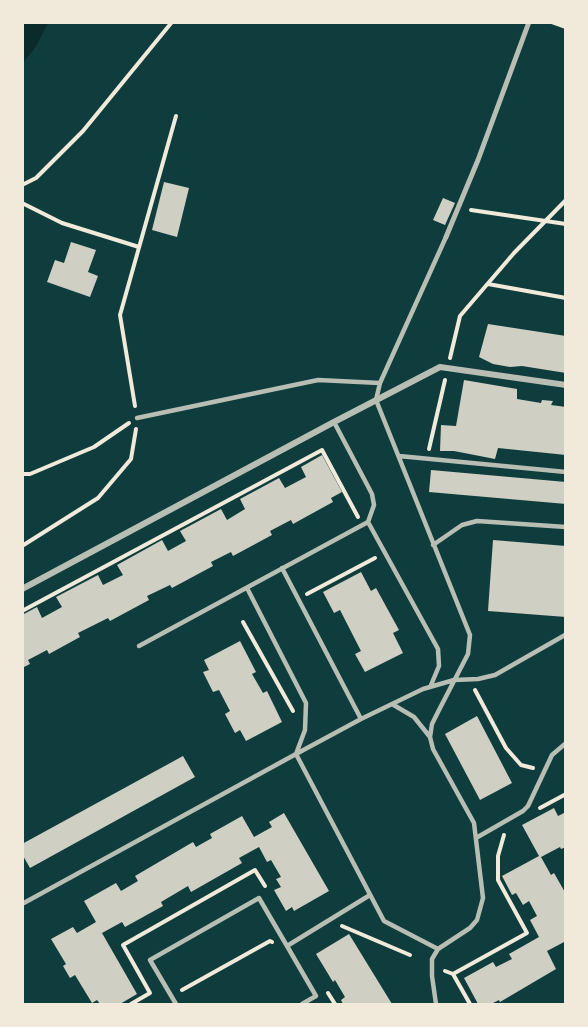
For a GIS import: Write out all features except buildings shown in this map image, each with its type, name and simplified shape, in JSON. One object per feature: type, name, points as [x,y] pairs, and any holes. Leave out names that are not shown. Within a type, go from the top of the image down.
[{"type":"street","points":[[446,237],[478,160],[529,22]]},
{"type":"street","points":[[22,589],[440,367],[566,385]]},
{"type":"lane","points":[[436,1005],[432,959],[438,949],[471,928],[481,911],[483,885],[474,823],[433,749],[430,737],[432,724],[468,654],[470,635],[376,400],[380,383],[446,237]]},
{"type":"lane","points":[[137,418],[318,380],[380,383]]},
{"type":"lane","points":[[139,646],[365,524],[374,505],[372,494],[334,422]]},
{"type":"lane","points":[[399,456],[566,472]]},
{"type":"lane","points":[[433,545],[462,525],[477,521],[566,527]]},
{"type":"lane","points":[[365,524],[385,553],[438,649],[439,666],[430,687]]},
{"type":"lane","points":[[282,568],[361,718]]},
{"type":"lane","points":[[247,588],[306,703],[307,722],[296,754],[370,895],[384,921],[438,949]]},
{"type":"lane","points":[[22,904],[361,718],[430,687],[454,680],[469,680],[495,675],[565,635]]},
{"type":"lane","points":[[392,704],[414,717],[430,737]]},
{"type":"lane","points":[[476,838],[523,811],[532,798],[552,755],[566,743]]},
{"type":"lane","points":[[287,946],[370,895]]},
{"type":"lane","points":[[176,1005],[150,960],[259,898],[316,996],[302,1005]]},
{"type":"path","points":[[22,185],[36,178],[83,131],[172,22]]},
{"type":"path","points":[[552,22],[566,27]]},
{"type":"path","points":[[22,546],[98,498],[131,459],[137,418],[120,315],[176,116]]},
{"type":"path","points":[[426,459],[460,316],[514,253],[566,200]]},
{"type":"path","points":[[22,203],[62,223],[139,247]]},
{"type":"path","points":[[458,208],[566,224]]},
{"type":"path","points":[[487,284],[566,298]]},
{"type":"path","points":[[22,474],[30,474],[94,447],[137,418]]},
{"type":"path","points":[[22,610],[322,450],[365,524]]},
{"type":"path","points":[[298,599],[385,553]]},
{"type":"path","points":[[243,622],[304,733]]},
{"type":"path","points":[[469,680],[506,748],[521,765],[544,772]]},
{"type":"path","points":[[537,810],[566,794]]},
{"type":"path","points":[[453,974],[527,933],[498,880],[498,856],[504,834]]},
{"type":"path","points":[[336,923],[410,955]]},
{"type":"path","points":[[171,997],[270,941],[287,946]]},
{"type":"path","points":[[445,970],[453,974],[470,1005]]},
{"type":"path","points":[[131,1005],[150,993]]},
{"type":"water","points":[[23,22],[48,23],[37,45],[23,63]]}]
